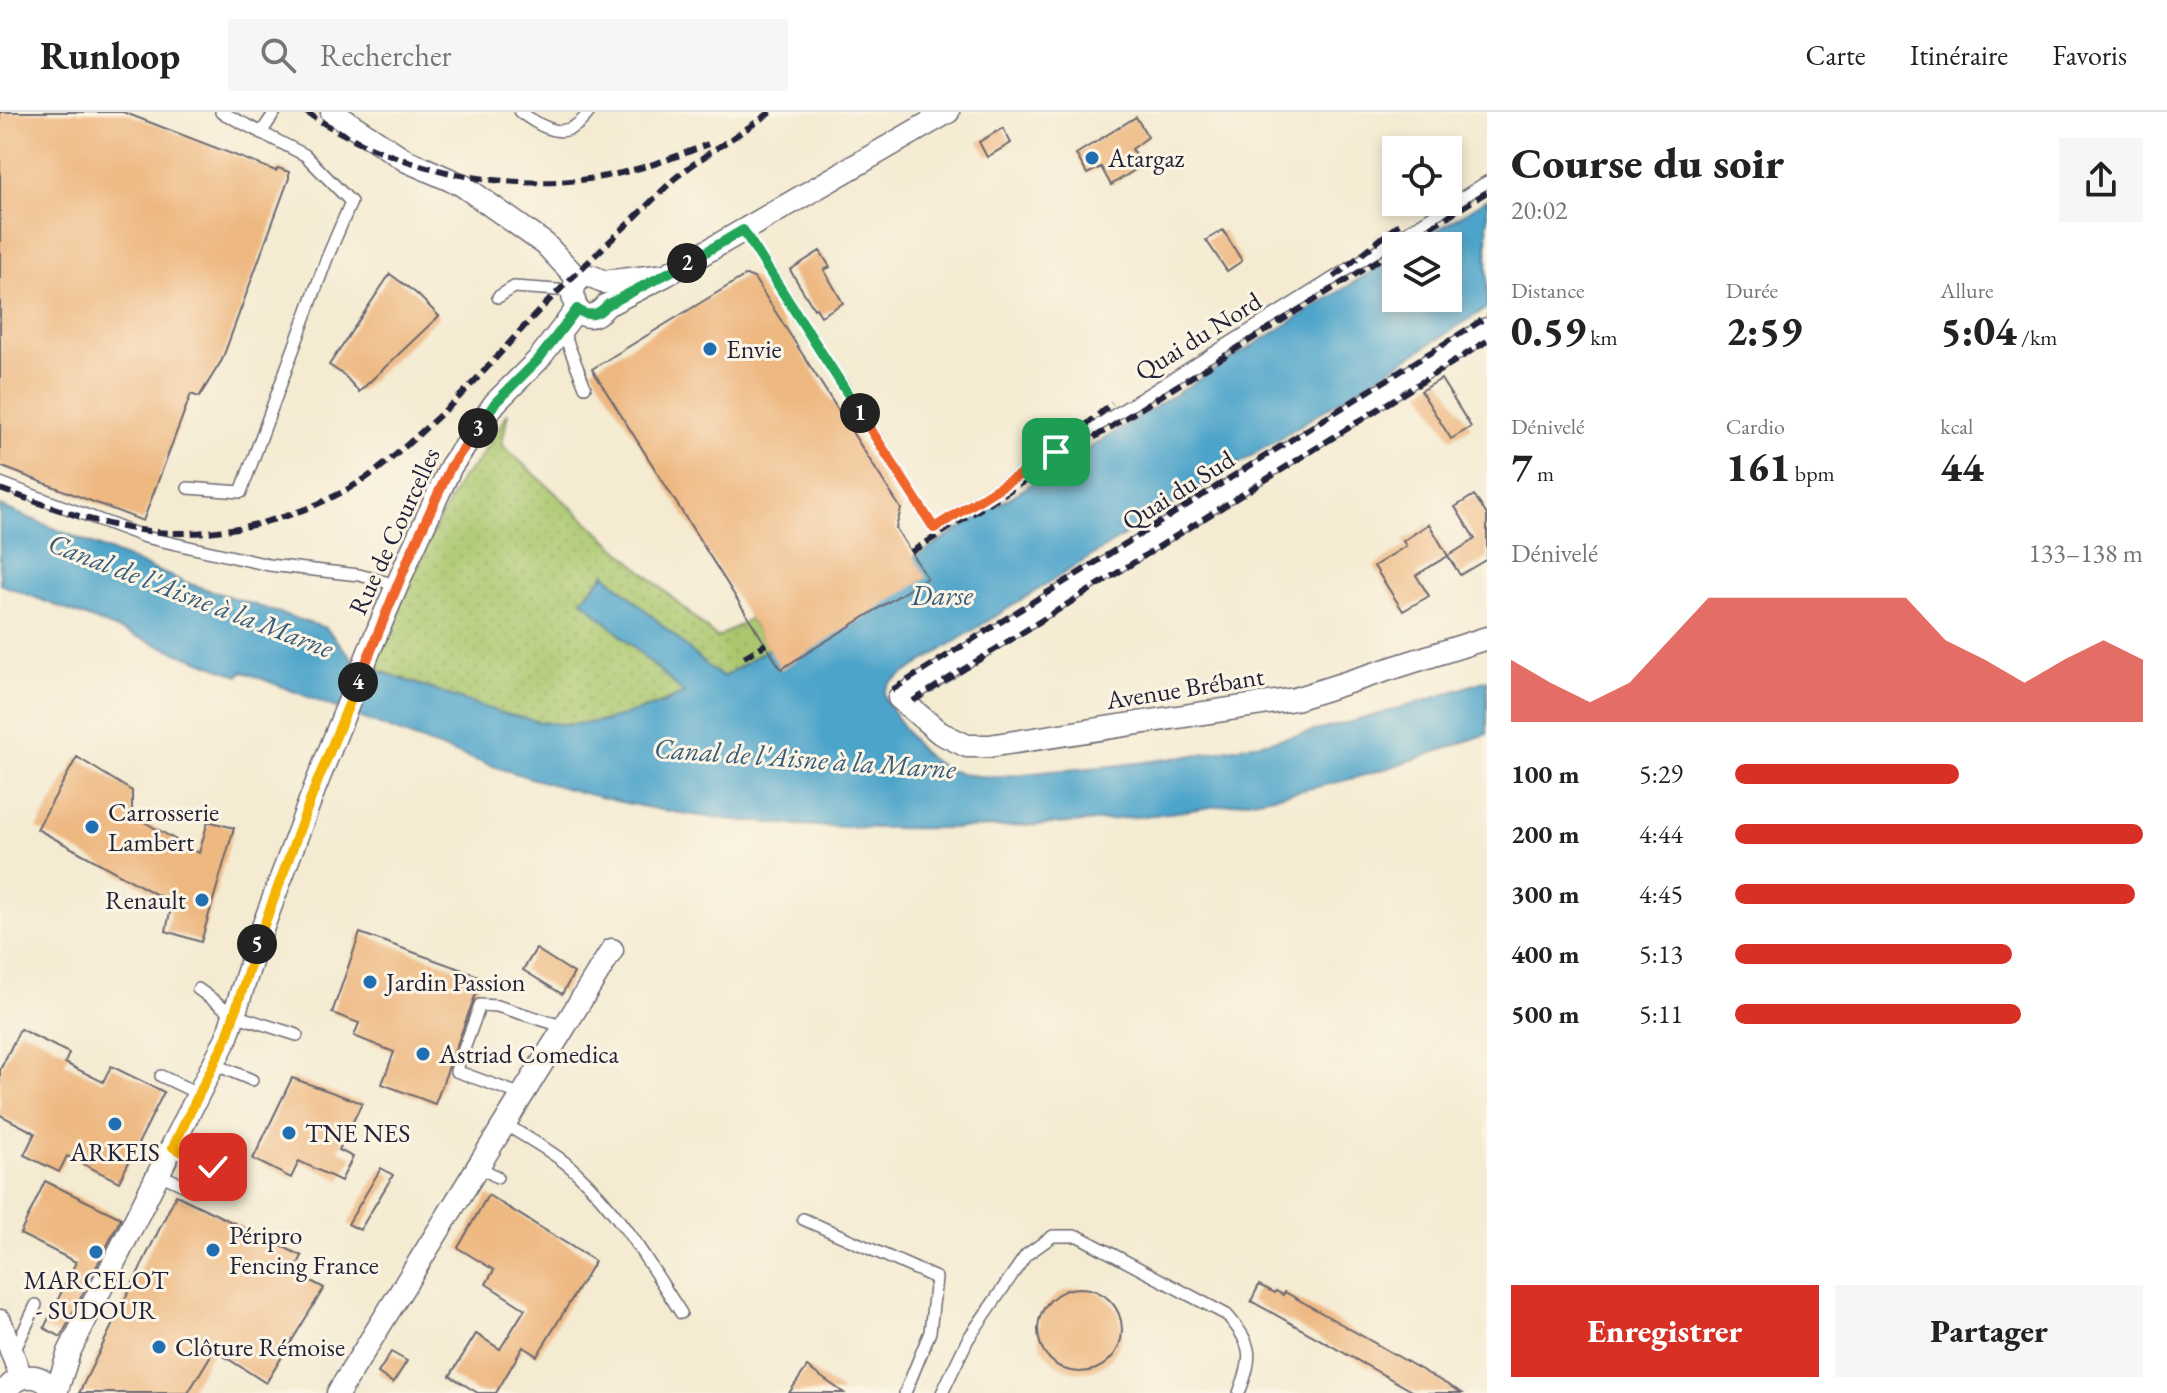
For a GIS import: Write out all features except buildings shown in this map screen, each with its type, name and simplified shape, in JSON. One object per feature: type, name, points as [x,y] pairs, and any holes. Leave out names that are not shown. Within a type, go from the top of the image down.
[{"type":"street","points":[[332,112],[407,161],[462,185],[545,244],[591,315],[666,275],[937,115]]},
{"type":"street","points":[[360,112],[451,172],[462,185]]},
{"type":"street","points":[[603,282],[666,275]]},
{"type":"street","points":[[576,294],[584,278],[594,277],[603,282],[609,293],[607,305]]},
{"type":"street","name":"Rue de Courcelles","points":[[69,1354],[227,1037],[258,940],[370,649],[451,466],[495,403],[538,360],[562,328],[576,294]]},
{"type":"street","name":"Quai du Sud","points":[[899,698],[1487,329]]},
{"type":"street","name":"Avenue Brébant","points":[[899,698],[940,733],[967,746],[989,746],[1295,699],[1487,638]]},
{"type":"street","points":[[338,1393],[488,1172],[505,1124],[612,950]]},
{"type":"street","points":[[0,1321],[12,1354],[13,1386]]},
{"type":"street","points":[[13,1386],[69,1354]]},
{"type":"street","points":[[13,1386],[44,1380],[56,1393],[69,1354]]},
{"type":"lane","points":[[188,488],[241,492],[327,258],[351,202],[305,155],[221,112]]},
{"type":"lane","points":[[261,133],[275,112]]},
{"type":"lane","points":[[520,112],[544,129],[560,131],[582,123],[589,112]]},
{"type":"lane","name":"Quai du Nord","points":[[743,230],[934,528],[1487,182]]},
{"type":"lane","points":[[498,297],[514,287],[576,294]]},
{"type":"lane","points":[[562,328],[585,387]]},
{"type":"lane","points":[[0,483],[157,540],[269,565],[359,575],[397,585]]},
{"type":"lane","points":[[198,989],[234,1015],[297,1035]]},
{"type":"lane","points":[[522,1095],[456,1071],[480,1005],[497,1006],[565,1027]]},
{"type":"lane","points":[[214,1064],[252,1080]]},
{"type":"lane","points":[[161,1076],[199,1094]]},
{"type":"lane","points":[[505,1124],[575,1170],[588,1183],[637,1243],[681,1313]]},
{"type":"lane","points":[[173,1147],[213,1167]]},
{"type":"lane","points":[[159,1174],[194,1190]]},
{"type":"lane","points":[[803,1219],[936,1278],[930,1332],[905,1393]]},
{"type":"lane","points":[[942,1393],[968,1339],[1026,1255],[1053,1236],[1078,1236],[1227,1315],[1249,1348],[1239,1393]]},
{"type":"lane","points":[[12,1354],[36,1305]]},
{"type":"green space","points":[[508,412],[502,445],[717,638],[749,619],[769,648],[723,677],[605,574],[582,600],[684,693],[642,711],[612,719],[582,724],[553,723],[499,712],[373,668],[405,586],[460,480],[478,461]]},
{"type":"water","points":[[1487,199],[1487,308],[889,683],[884,692],[885,699],[912,740],[938,765],[961,774],[1000,776],[1164,760],[1219,751],[1380,714],[1487,680],[1487,734],[1346,780],[1178,812],[1009,827],[826,826],[692,815],[576,791],[479,761],[242,671],[239,676],[0,584],[0,506],[184,582],[326,628],[357,664],[498,712],[540,722],[568,725],[605,721],[664,703],[684,693],[582,600],[605,574],[723,677],[1382,265],[1382,312],[1462,312],[1462,232],[1434,232]]},
{"type":"railway","points":[[306,112],[368,146],[402,159],[437,170],[508,181],[580,180],[613,175],[661,162],[708,144]]},
{"type":"railway","points":[[0,489],[108,524],[176,533],[250,526],[299,511],[345,491],[373,473],[439,416],[548,301],[674,179],[771,112]]},
{"type":"railway","points":[[1423,232],[1487,192]]},
{"type":"railway","points":[[1334,277],[1399,224]]},
{"type":"railway","points":[[911,552],[1382,258]]},
{"type":"railway","points":[[892,690],[1487,317]]},
{"type":"railway","points":[[913,701],[1487,341]]},
{"type":"railway","points":[[1057,450],[1112,403]]},
{"type":"railway","points":[[744,657],[766,644]]},
{"type":"place","name":"Atargaz","points":[[1092,158]]},
{"type":"place","name":"Envie","points":[[710,349]]},
{"type":"place","name":"Carrosserie Lambert","points":[[92,827]]},
{"type":"place","name":"Renault","points":[[202,900]]},
{"type":"place","name":"Jardin Passion","points":[[370,982]]},
{"type":"place","name":"Astriad Comedica","points":[[423,1054]]},
{"type":"place","name":"ARKEIS","points":[[115,1124]]},
{"type":"place","name":"TNE NES","points":[[289,1133]]},
{"type":"place","name":"Péripro Fencing France","points":[[213,1250]]},
{"type":"place","name":"MARCELOT - SUDOUR","points":[[96,1252]]},
{"type":"place","name":"Clôture Rémoise","points":[[159,1347]]},
{"type":"route","points":[[213,1167],[173,1147],[227,1037],[258,940],[370,649],[451,466],[495,403],[538,360],[577,309],[591,315],[600,312],[607,305],[743,230],[934,528],[1056,452]]},
{"type":"water label","name":"Canal de l'Aisne à la Marne","points":[[191,595]]},
{"type":"water label","name":"Darse","points":[[942,595]]},
{"type":"water label","name":"Canal de l'Aisne à la Marne","points":[[805,758]]}]
